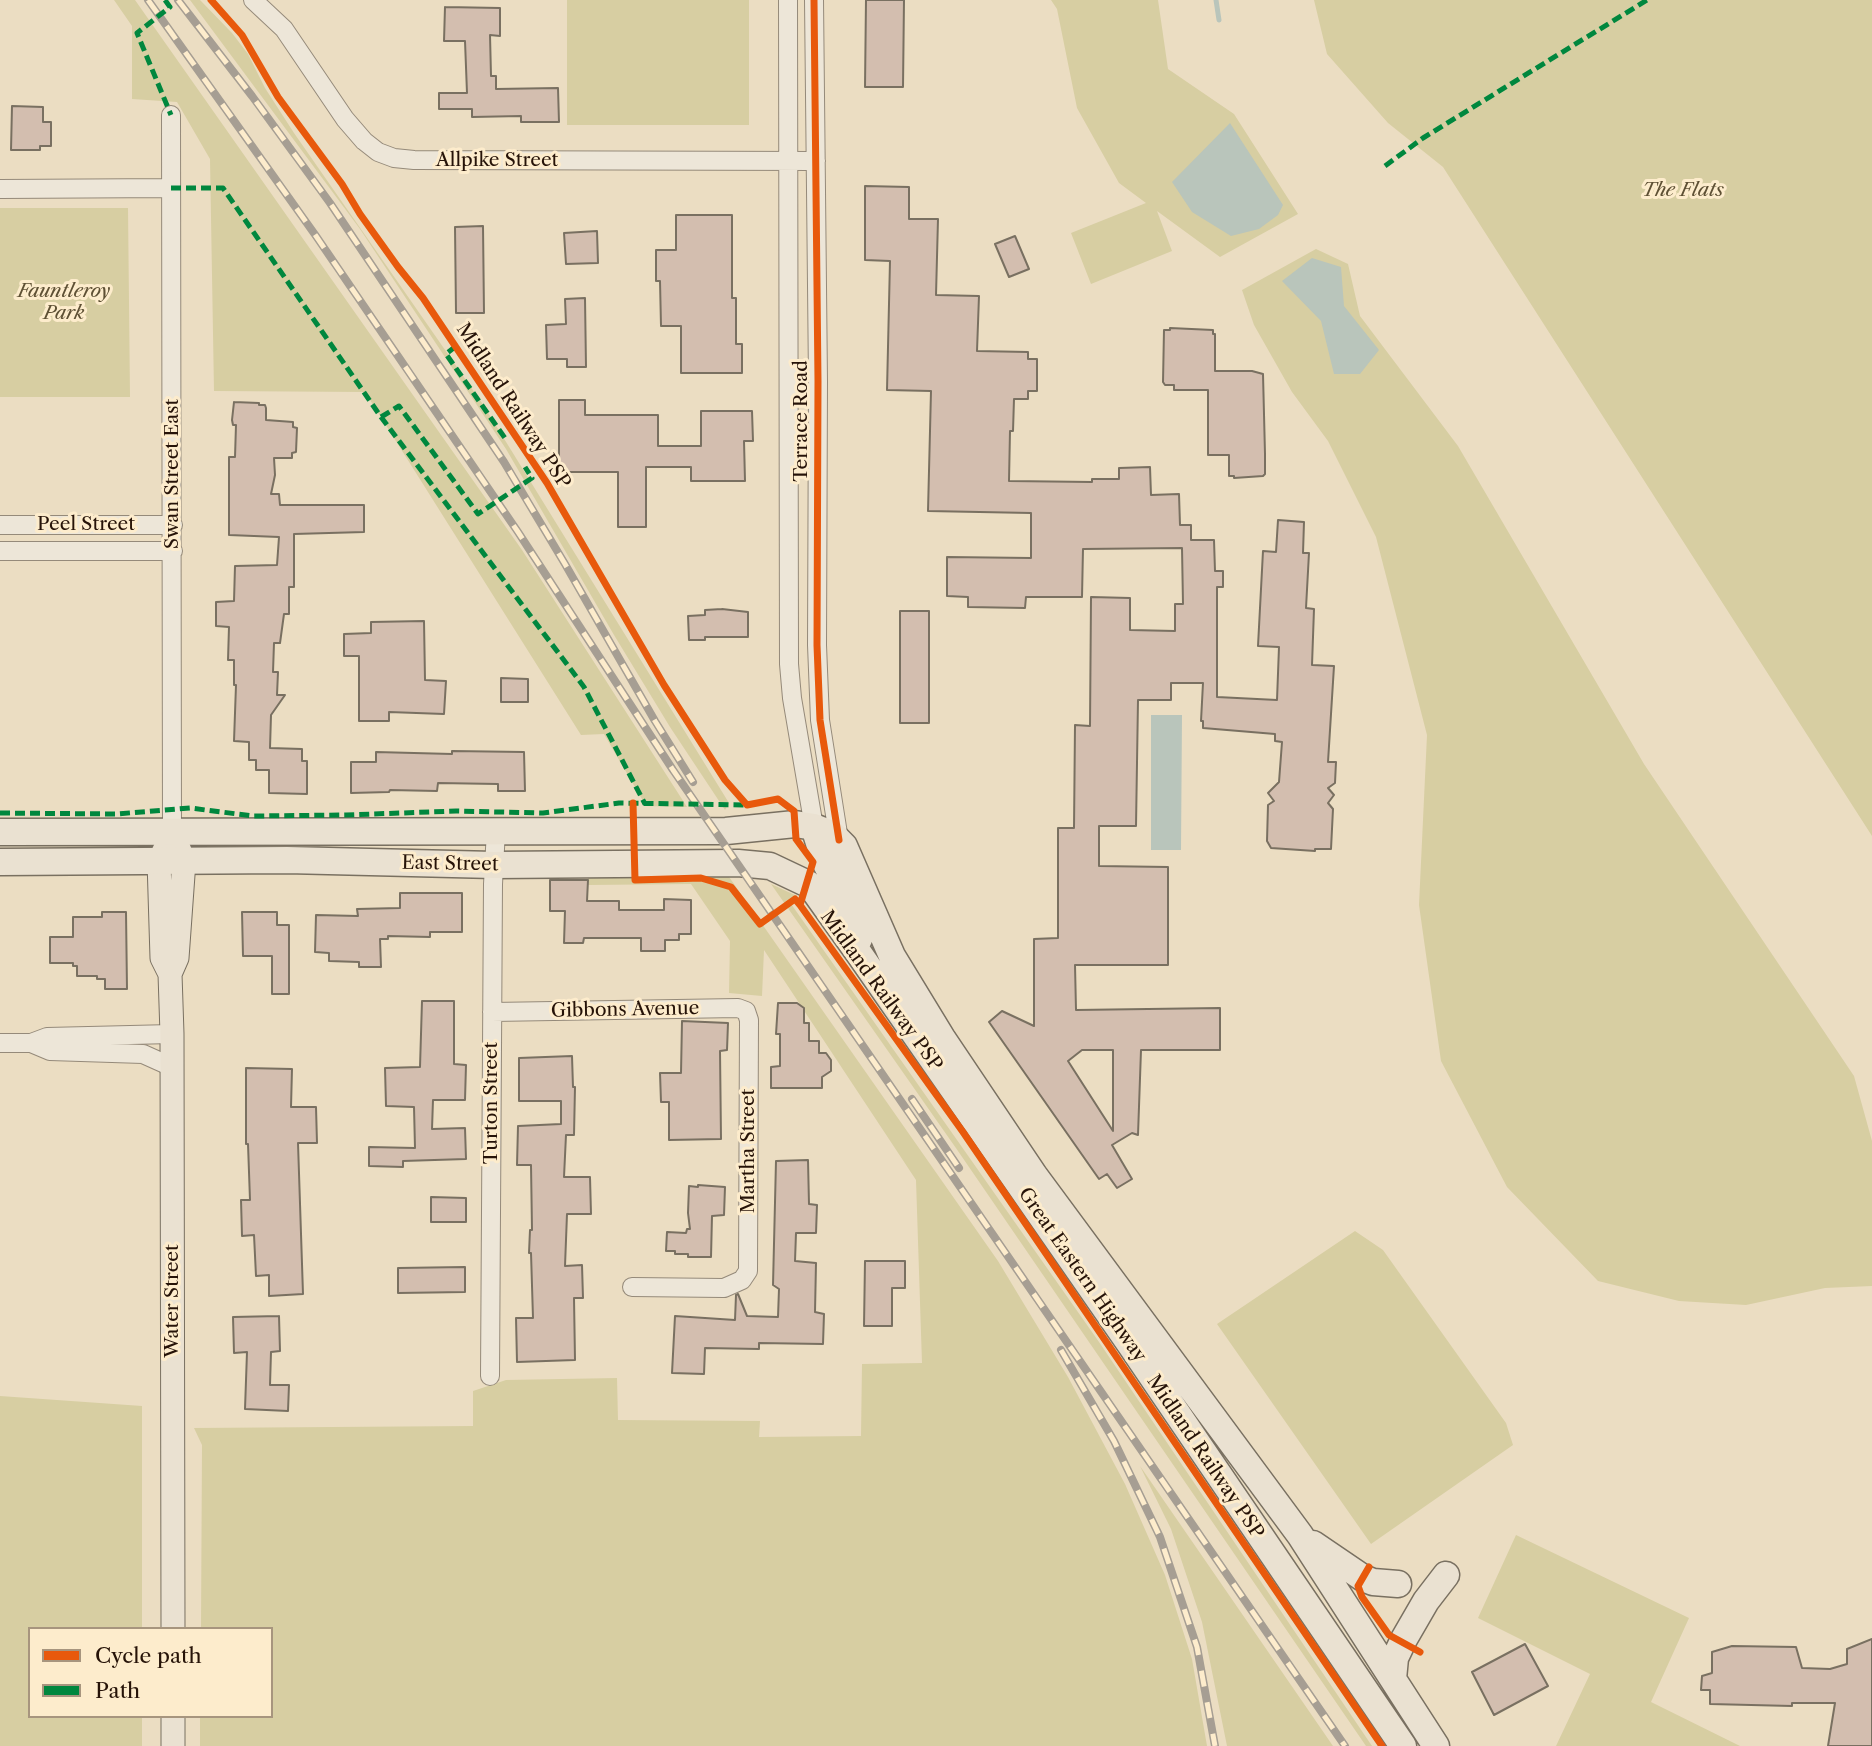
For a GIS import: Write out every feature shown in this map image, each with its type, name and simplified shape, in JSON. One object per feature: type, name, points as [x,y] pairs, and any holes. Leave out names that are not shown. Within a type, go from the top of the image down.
[{"type":"highway","name":"East Street","points":[[0,832],[172,834],[726,831],[790,824],[814,827],[839,840]]},
{"type":"highway","name":"Great Eastern Highway","points":[[814,827],[825,862],[859,924],[860,954],[1130,1344],[1403,1746]]},
{"type":"highway","name":"Great Eastern Highway","points":[[839,840],[849,856],[892,956],[928,1016],[1034,1175],[1300,1535],[1436,1746]]},
{"type":"highway","name":"East Street","points":[[0,862],[287,860],[494,866],[738,863],[770,866],[788,873],[813,889],[860,954]]},
{"type":"highway","points":[[1300,1535],[1363,1578],[1373,1582],[1398,1584]]},
{"type":"highway","points":[[1393,1679],[1395,1658],[1404,1639],[1426,1601],[1446,1575]]},
{"type":"main road","name":"Water Street","points":[[172,834],[177,958],[170,974],[173,1627]]},
{"type":"street","name":"Allpike Street","points":[[253,0],[284,29],[345,119],[364,141],[378,152],[394,158],[816,161]]},
{"type":"street","name":"Terrace Road","points":[[788,0],[786,162],[789,664],[792,698],[814,827]]},
{"type":"street","name":"Terrace Road","points":[[814,0],[818,381],[817,645],[820,720],[839,840]]},
{"type":"street","name":"Swan Street East","points":[[171,115],[172,834]]},
{"type":"street","points":[[0,189],[171,188]]},
{"type":"street","name":"Peel Street","points":[[0,525],[173,525]]},
{"type":"street","name":"Peel Street","points":[[0,551],[173,551]]},
{"type":"street","name":"Turton Street","points":[[490,1376],[496,831]]},
{"type":"street","name":"Gibbons Avenue","points":[[492,1012],[738,1008],[746,1011],[749,1020]]},
{"type":"street","name":"Martha Street","points":[[632,1287],[724,1288],[742,1280],[748,1271],[749,1020]]},
{"type":"street","points":[[0,1044],[31,1043],[47,1037],[172,1034]]},
{"type":"street","points":[[31,1043],[50,1051],[143,1054],[172,1067]]},
{"type":"green space","points":[[114,0],[135,0],[522,550],[687,807],[646,806],[604,734],[581,735],[365,392],[214,391],[210,159],[177,102],[132,99],[132,26]]},
{"type":"green space","points":[[190,0],[200,0],[248,54],[265,88],[294,133],[482,403],[729,803],[725,810],[614,635],[506,449],[360,229]]},
{"type":"green space","points":[[567,0],[749,0],[749,125],[567,125]]},
{"type":"green space","points":[[1051,0],[1158,0],[1168,69],[1234,114],[1298,214],[1220,257],[1157,211],[1172,251],[1091,284],[1071,233],[1146,203],[1119,183],[1077,108],[1057,9]]},
{"type":"green space","name":"The Flats","points":[[1314,0],[1872,0],[1872,836],[1443,167],[1388,123],[1327,54]]},
{"type":"green space","name":"Fauntleroy Park","points":[[0,208],[128,208],[130,397],[0,397]]},
{"type":"green space","points":[[1316,249],[1348,264],[1360,316],[1458,446],[1644,764],[1854,1076],[1872,1141],[1872,1286],[1825,1288],[1746,1305],[1679,1301],[1598,1281],[1507,1187],[1441,1061],[1419,905],[1427,735],[1376,537],[1328,441],[1292,392],[1254,325],[1242,290]]},
{"type":"green space","points":[[727,874],[998,1261],[1068,1377],[1125,1484],[1165,1575],[1192,1659],[1207,1746],[200,1746],[200,1718],[273,1718],[273,1627],[201,1627],[202,1445],[194,1428],[473,1426],[473,1391],[506,1380],[617,1378],[618,1420],[760,1421],[759,1437],[861,1436],[862,1364],[922,1363],[916,1180],[764,950],[762,996],[729,993],[730,941],[691,884],[588,885],[588,877]]},
{"type":"green space","points":[[771,884],[797,896],[789,901],[1099,1342],[1372,1746],[1366,1746],[958,1151]]},
{"type":"green space","points":[[1355,1231],[1383,1250],[1506,1423],[1513,1445],[1371,1544],[1217,1324]]},
{"type":"green space","points":[[0,1396],[142,1406],[142,1627],[28,1627],[28,1718],[142,1718],[142,1746],[0,1746]]},
{"type":"green space","points":[[1140,1466],[1333,1746],[1227,1746],[1202,1622],[1171,1529]]},
{"type":"green space","points":[[1516,1535],[1689,1618],[1651,1702],[1740,1746],[1556,1746],[1590,1674],[1478,1618]]},
{"type":"shaded area","points":[[1230,123],[1283,205],[1278,215],[1259,229],[1231,236],[1192,212],[1172,182]]},
{"type":"shaded area","points":[[1312,258],[1341,267],[1344,306],[1379,350],[1360,374],[1334,374],[1321,321],[1282,281]]},
{"type":"shaded area","points":[[1151,715],[1182,715],[1181,850],[1151,850]]},
{"type":"building","points":[[866,0],[904,0],[903,87],[865,87]]},
{"type":"building","points":[[445,7],[500,8],[500,36],[490,35],[491,76],[496,76],[496,89],[558,88],[559,122],[521,122],[521,116],[472,117],[472,109],[439,109],[439,93],[467,93],[465,41],[444,41]]},
{"type":"building","points":[[12,106],[43,107],[43,122],[51,122],[51,146],[40,146],[40,150],[11,150]]},
{"type":"building","points":[[865,186],[909,187],[909,219],[938,219],[936,295],[979,296],[977,351],[1028,352],[1028,359],[1037,359],[1037,391],[1028,391],[1028,399],[1014,399],[1009,481],[1092,482],[1092,479],[1119,479],[1119,468],[1150,467],[1151,495],[1179,494],[1180,525],[1191,525],[1191,540],[1214,540],[1215,571],[1223,571],[1223,587],[1217,587],[1217,697],[1277,700],[1279,647],[1258,646],[1263,551],[1276,552],[1278,520],[1304,522],[1303,553],[1309,553],[1306,608],[1314,609],[1312,665],[1334,666],[1328,762],[1336,762],[1335,783],[1328,788],[1334,795],[1328,803],[1333,809],[1331,849],[1315,851],[1271,848],[1267,841],[1268,805],[1274,801],[1268,793],[1279,782],[1282,742],[1275,741],[1275,734],[1203,728],[1203,683],[1171,683],[1171,700],[1138,700],[1136,826],[1099,826],[1099,866],[1168,867],[1168,965],[1075,965],[1076,1010],[1220,1008],[1220,1050],[1141,1050],[1138,1135],[1132,1133],[1112,1145],[1132,1179],[1117,1188],[1107,1174],[1099,1179],[989,1022],[1002,1011],[1034,1026],[1034,939],[1058,938],[1058,828],[1074,828],[1075,725],[1090,726],[1091,597],[1130,598],[1130,630],[1175,631],[1175,604],[1183,604],[1182,548],[1083,549],[1082,597],[1026,597],[1025,608],[968,607],[968,597],[947,596],[947,557],[1031,558],[1031,513],[928,511],[931,391],[887,390],[890,261],[865,260]],"holes":[[[1082,1050],[1113,1050],[1113,1131],[1068,1061]]]},
{"type":"building","points":[[676,215],[732,215],[732,298],[736,298],[736,344],[742,344],[742,373],[681,373],[681,326],[661,326],[656,250],[676,250]]},
{"type":"building","points":[[483,226],[484,313],[456,313],[455,227]]},
{"type":"building","points":[[597,231],[598,263],[566,264],[564,233]]},
{"type":"building","points":[[1015,236],[1029,269],[1009,277],[995,244]]},
{"type":"building","points":[[585,298],[586,367],[567,367],[567,359],[547,359],[546,325],[566,324],[565,299]]},
{"type":"building","points":[[1164,330],[1213,330],[1215,371],[1252,371],[1263,374],[1263,476],[1234,478],[1229,476],[1229,455],[1208,455],[1208,390],[1174,390],[1174,385],[1165,385],[1163,382]]},
{"type":"building","points":[[559,400],[585,400],[585,415],[658,415],[658,446],[701,446],[701,411],[752,411],[753,441],[744,441],[745,481],[691,481],[691,467],[646,467],[646,527],[618,527],[618,472],[559,472]]},
{"type":"building","points":[[234,402],[265,405],[266,420],[293,422],[293,427],[297,428],[296,452],[292,453],[292,458],[274,458],[275,475],[271,494],[279,494],[280,505],[364,505],[364,532],[294,534],[294,587],[289,587],[289,614],[284,614],[280,643],[274,643],[273,672],[278,672],[277,695],[285,695],[271,715],[270,748],[302,749],[302,761],[307,761],[307,794],[269,793],[269,770],[256,770],[256,760],[249,760],[249,742],[234,741],[234,660],[228,660],[229,627],[216,626],[216,602],[234,601],[235,566],[277,565],[279,537],[229,535],[229,457],[235,457],[236,425],[233,425],[232,420]]},
{"type":"building","points":[[705,610],[748,612],[748,637],[705,637],[705,640],[689,640],[688,616],[705,615]]},
{"type":"building","points":[[900,611],[929,611],[929,723],[900,723]]},
{"type":"building","points":[[424,621],[425,680],[446,681],[444,714],[389,712],[389,721],[359,721],[359,656],[344,656],[344,634],[371,633],[371,622]]},
{"type":"building","points":[[501,678],[528,679],[528,702],[501,702]]},
{"type":"building","points":[[452,751],[524,752],[525,791],[498,791],[498,784],[438,783],[437,791],[351,793],[351,762],[376,762],[376,752],[452,754]]},
{"type":"building","points":[[550,880],[588,880],[587,901],[619,901],[619,910],[664,910],[664,899],[691,900],[691,934],[679,934],[679,940],[665,940],[665,951],[641,951],[641,938],[584,938],[583,943],[564,943],[565,911],[550,911]]},
{"type":"building","points":[[400,893],[462,893],[462,932],[430,932],[430,937],[388,936],[388,939],[380,939],[381,967],[359,967],[359,962],[329,961],[329,953],[315,952],[316,915],[358,916],[357,909],[400,908]]},
{"type":"building","points":[[102,912],[126,912],[127,989],[105,989],[105,979],[97,979],[97,976],[77,976],[77,966],[73,966],[73,963],[50,963],[50,937],[73,937],[73,917],[102,917]]},
{"type":"building","points":[[242,912],[277,912],[277,925],[289,925],[289,994],[272,994],[272,956],[243,956]]},
{"type":"building","points":[[422,1001],[454,1001],[454,1064],[466,1065],[465,1100],[433,1100],[432,1129],[465,1128],[466,1159],[403,1161],[403,1167],[369,1166],[369,1147],[415,1148],[414,1107],[386,1106],[385,1068],[420,1067]]},
{"type":"building","points":[[778,1003],[797,1003],[804,1008],[804,1023],[809,1023],[809,1041],[819,1041],[819,1053],[826,1053],[831,1060],[831,1071],[822,1077],[822,1088],[771,1088],[771,1067],[780,1066],[780,1034],[776,1034]]},
{"type":"building","points":[[682,1021],[728,1023],[727,1050],[720,1051],[721,1139],[669,1140],[669,1102],[661,1102],[660,1073],[681,1073]]},
{"type":"building","points":[[572,1056],[575,1087],[574,1135],[566,1135],[564,1177],[590,1177],[591,1214],[567,1214],[565,1266],[582,1265],[583,1298],[574,1298],[575,1360],[517,1362],[516,1318],[533,1318],[529,1253],[532,1230],[531,1165],[517,1165],[518,1126],[561,1124],[561,1101],[519,1101],[519,1058]]},
{"type":"building","points":[[246,1068],[292,1069],[291,1107],[316,1107],[317,1143],[298,1143],[303,1294],[269,1296],[269,1275],[256,1276],[254,1235],[242,1236],[241,1200],[250,1200],[246,1144]]},
{"type":"building","points":[[808,1160],[809,1204],[817,1205],[816,1233],[796,1233],[795,1261],[816,1263],[815,1312],[824,1314],[823,1344],[759,1343],[759,1349],[705,1348],[704,1374],[672,1373],[675,1316],[735,1320],[738,1294],[747,1316],[778,1317],[779,1289],[773,1285],[776,1161]]},
{"type":"building","points":[[689,1186],[725,1187],[724,1215],[712,1216],[711,1257],[688,1257],[688,1254],[666,1251],[667,1232],[686,1233],[687,1229],[690,1229]]},
{"type":"building","points":[[431,1197],[466,1198],[466,1222],[431,1222]]},
{"type":"building","points":[[865,1261],[905,1261],[905,1288],[892,1288],[892,1326],[864,1326]]},
{"type":"building","points":[[465,1267],[465,1292],[398,1293],[398,1268]]},
{"type":"building","points":[[279,1316],[280,1351],[271,1352],[270,1385],[289,1385],[288,1411],[245,1409],[247,1352],[234,1353],[233,1317]]},
{"type":"building","points":[[1872,1639],[1872,1746],[1828,1746],[1835,1703],[1792,1703],[1792,1706],[1710,1704],[1710,1690],[1701,1690],[1702,1676],[1712,1673],[1712,1652],[1732,1646],[1796,1647],[1802,1668],[1830,1669],[1847,1664],[1847,1649]]},
{"type":"building","points":[[1525,1644],[1548,1686],[1494,1715],[1472,1672]]},
{"type":"waterway","points":[[1216,0],[1219,20]]},
{"type":"railway","points":[[148,0],[316,236],[518,532],[673,770],[1345,1746]]},
{"type":"railway","points":[[178,0],[330,203],[504,462],[693,782]]},
{"type":"railway","points":[[912,1099],[959,1168]]},
{"type":"railway","points":[[1061,1350],[1114,1441],[1160,1537],[1197,1647],[1215,1746]]},
{"type":"marked path","points":[[165,0],[170,7],[137,33],[171,115]]},
{"type":"marked path","points":[[1385,166],[1423,138],[1647,0]]},
{"type":"marked path","points":[[171,188],[223,188],[381,417],[584,687],[645,804]]},
{"type":"marked path","points":[[456,346],[446,354],[507,441]]},
{"type":"marked path","points":[[381,417],[399,406],[478,514],[532,478],[525,467]]},
{"type":"marked path","points":[[0,813],[116,814],[190,808],[253,816],[456,811],[543,813],[619,803],[747,805]]},
{"type":"cycle path","name":"Midland Railway PSP","points":[[211,0],[242,35],[278,97],[342,184],[398,267],[423,298],[547,483],[664,685],[725,780],[747,805],[778,799],[794,811],[796,839],[813,862],[800,905],[963,1132],[1382,1746]]},
{"type":"cycle path","points":[[814,0],[818,381],[817,645],[820,720],[839,840]]},
{"type":"cycle path","points":[[633,803],[635,880],[701,878],[731,887],[760,924],[795,899],[800,905]]},
{"type":"cycle path","points":[[1369,1567],[1358,1586],[1362,1597],[1389,1635],[1420,1652]]}]
